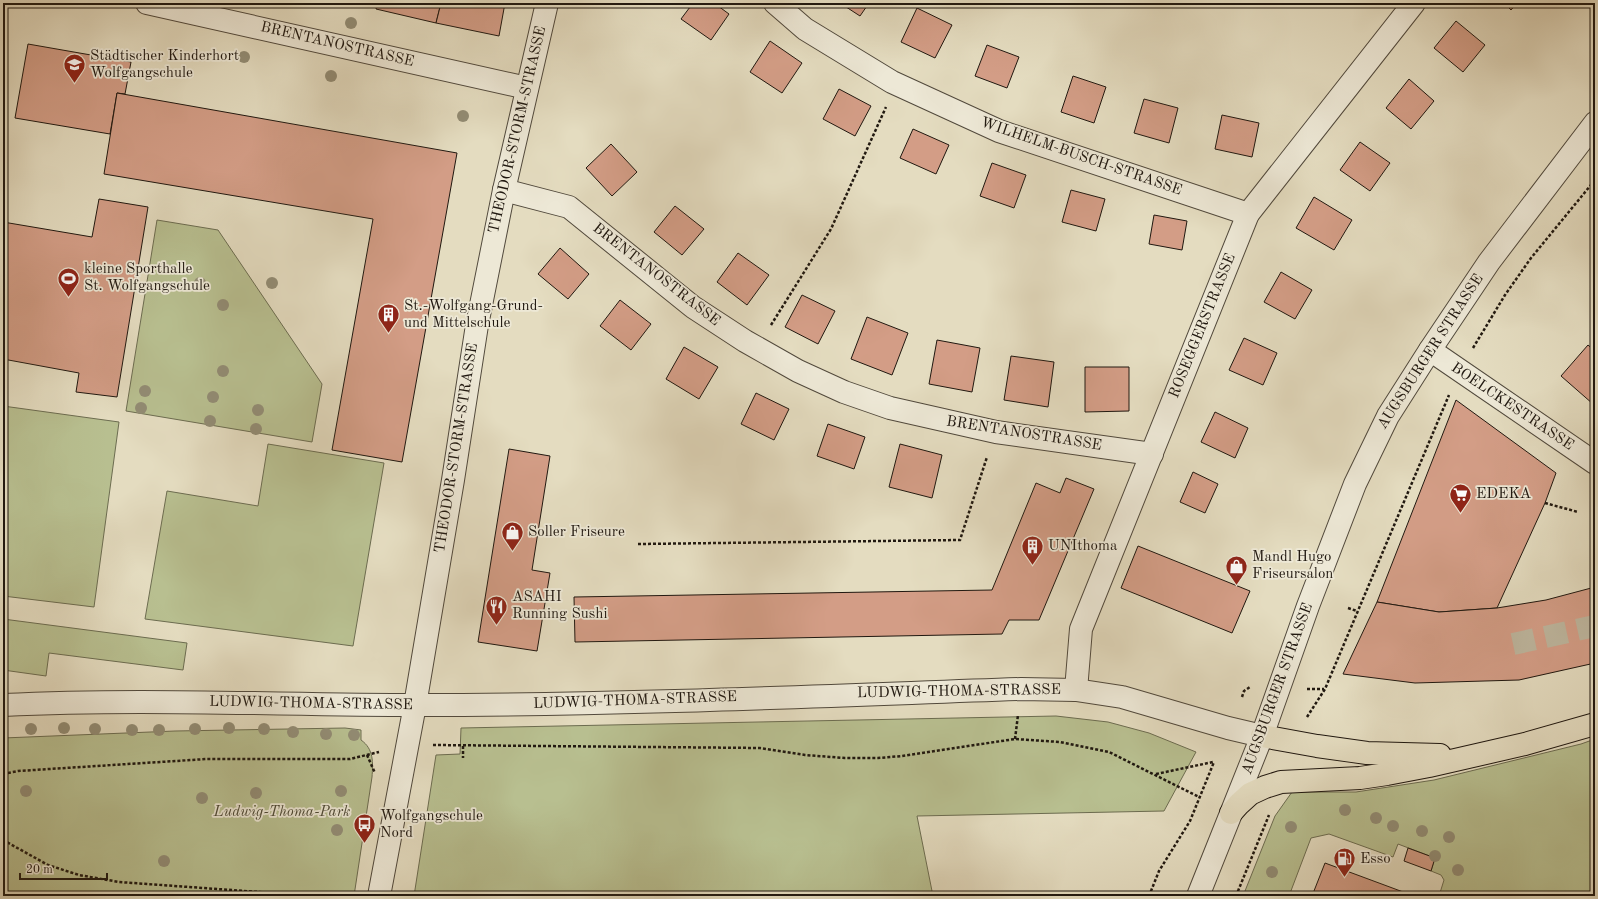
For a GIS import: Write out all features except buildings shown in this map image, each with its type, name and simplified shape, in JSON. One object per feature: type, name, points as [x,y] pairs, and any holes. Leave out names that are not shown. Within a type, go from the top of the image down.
[{"type":"highway","points":[[1232,813],[1250,794],[1265,787],[1282,782],[1353,778],[1387,774],[1525,744],[1595,724]]},
{"type":"highway","points":[[1262,736],[1367,753],[1471,756]]},
{"type":"street","name":"BRENTANOSTRASSE","points":[[147,3],[527,88]]},
{"type":"street","name":"THEODOR-STORM-STRASSE","points":[[379,896],[415,705],[477,325],[504,190],[547,3]]},
{"type":"street","name":"WILHELM-BUSCH-STRASSE","points":[[775,3],[805,29],[897,84],[999,131],[1248,214]]},
{"type":"street","name":"ROSEGGERSTRASSE","points":[[1076,690],[1081,629],[1248,214],[1414,3]]},
{"type":"street","name":"AUGSBURGER STRASSE","points":[[1198,896],[1262,736],[1291,651],[1355,484],[1388,416],[1489,262],[1595,123]]},
{"type":"street","name":"BRENTANOSTRASSE","points":[[504,190],[569,207],[693,307],[798,371],[844,392],[890,408],[996,432],[1152,454]]},
{"type":"street","name":"BOELCKESTRASSE","points":[[1430,350],[1595,463]]},
{"type":"street","name":"LUDWIG-THOMA-STRASSE","points":[[3,705],[138,702],[415,705],[574,704],[1021,689],[1076,690],[1122,697],[1228,728],[1262,736]]},
{"type":"path","points":[[1364,3],[1370,4]]},
{"type":"path","points":[[757,347],[831,229],[897,84]]},
{"type":"path","points":[[1307,718],[1325,689],[1459,371],[1505,295],[1531,258],[1595,180]]},
{"type":"path","points":[[638,544],[960,540],[996,432]]},
{"type":"path","points":[[1545,503],[1578,512]]},
{"type":"path","points":[[1348,608],[1357,611]]},
{"type":"path","points":[[1242,697],[1244,691],[1252,686]]},
{"type":"path","name":"AUGSBURGER STRASSE","points":[[1302,688],[1325,689]]},
{"type":"path","points":[[3,774],[18,771],[207,759],[350,759],[407,745],[760,748],[805,755],[845,758],[878,758],[902,756],[1015,739],[1060,742],[1109,752],[1199,797]]},
{"type":"path","points":[[463,746],[463,758]]},
{"type":"path","points":[[1144,893],[1149,895],[1159,871],[1190,821],[1214,762],[1155,775]]},
{"type":"path","points":[[3,840],[48,865],[79,875],[119,882],[315,896]]},
{"type":"green space","points":[[157,220],[218,230],[322,384],[312,442],[126,411]]},
{"type":"green space","points":[[3,406],[119,422],[94,607],[3,596]]},
{"type":"green space","points":[[268,444],[384,463],[353,646],[145,619],[167,491],[258,506]]},
{"type":"green space","points":[[3,619],[187,643],[183,670],[49,653],[46,676],[3,670]]},
{"type":"green space","points":[[1056,716],[1108,722],[1149,733],[1196,752],[1164,811],[917,816],[933,896],[414,896],[436,755],[460,754],[461,728]]},
{"type":"green space","name":"Ludwig-Thoma-Park","points":[[345,728],[361,730],[361,740],[368,748],[372,757],[372,777],[354,896],[3,896],[3,738],[175,731]]},
{"type":"green space","points":[[1595,739],[1595,896],[1439,896],[1444,880],[1441,875],[1431,871],[1435,858],[1398,844],[1393,857],[1329,834],[1311,838],[1289,896],[1243,896],[1275,816],[1292,792],[1356,792],[1434,780],[1581,744]]},
{"type":"tunnel","points":[[1513,644],[1595,626]]},
{"type":"place","name":"Städtischer Kinderhort Wolfgangschule","points":[[74,84]]},
{"type":"place","name":"kleine Sporthalle St. Wolfgangschule","points":[[68,298]]},
{"type":"place","name":"St.-Wolfgang-Grund- und Mittelschule","points":[[389,334]]},
{"type":"place","name":"EDEKA","points":[[1461,514]]},
{"type":"place","name":"Soller Friseure","points":[[513,552]]},
{"type":"place","name":"UNIthoma","points":[[1032,566]]},
{"type":"place","name":"Mandl Hugo Friseursalon","points":[[1236,586]]},
{"type":"place","name":"ASAHI Running Sushi","points":[[497,626]]},
{"type":"place","name":"Wolfgangschule Nord","points":[[365,844]]},
{"type":"place","name":"Esso","points":[[1344,878]]}]
